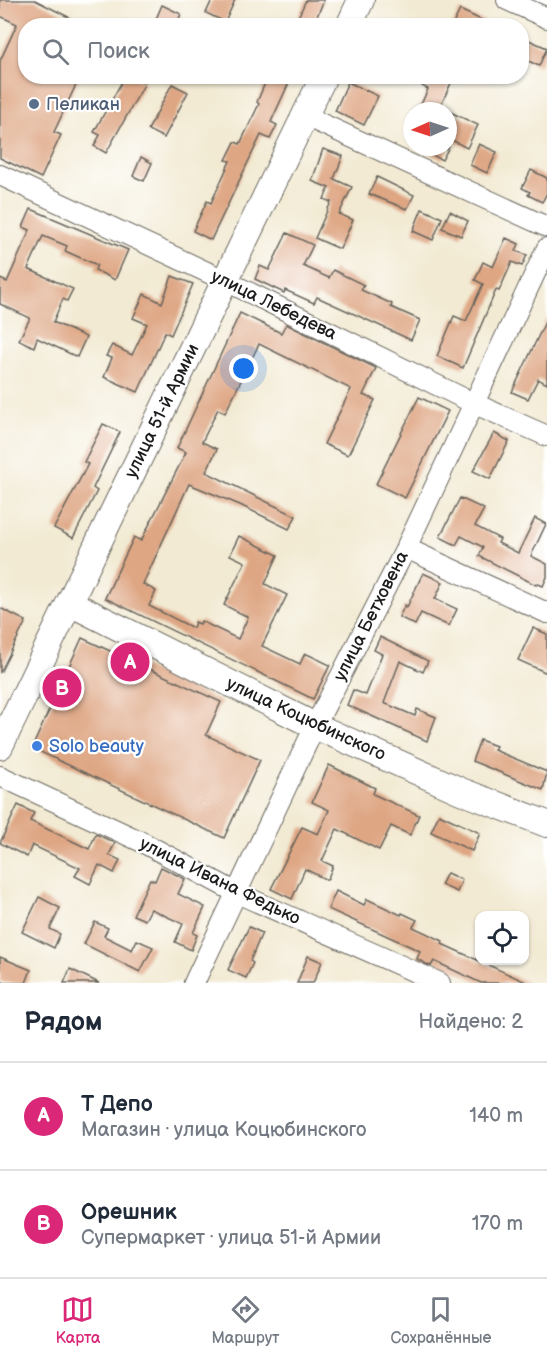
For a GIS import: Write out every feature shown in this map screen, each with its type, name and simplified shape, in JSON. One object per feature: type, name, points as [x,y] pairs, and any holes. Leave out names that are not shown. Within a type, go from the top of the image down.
[{"type":"main road","points":[[353,18],[361,0]]},
{"type":"main road","name":"улица 51-й Армии","points":[[0,746],[320,84]]},
{"type":"main road","name":"улица Коцюбинского","points":[[70,603],[315,726],[461,791],[547,824]]},
{"type":"street","points":[[507,0],[547,18]]},
{"type":"street","points":[[305,116],[547,228]]},
{"type":"street","name":"улица Лебедева","points":[[0,175],[226,281],[472,403],[547,436]]},
{"type":"street","name":"улица Бетховена","points":[[194,983],[315,726],[406,548],[472,403],[547,248]]},
{"type":"street","points":[[406,548],[547,613]]},
{"type":"street","name":"улица Ивана Федько","points":[[0,776],[142,842],[237,893],[440,983]]},
{"type":"building","name":"Пеликан","points":[[0,0],[35,0],[70,18],[18,18],[18,84],[76,84],[54,132],[61,135],[41,178],[0,158],[0,61],[17,24],[0,16]]},
{"type":"building","points":[[212,0],[235,0],[227,18],[217,18],[206,13]]},
{"type":"building","points":[[306,0],[324,0],[316,18],[298,18]]},
{"type":"building","points":[[162,5],[181,14],[179,18],[156,18]]},
{"type":"building","points":[[460,10],[477,18],[456,18]]},
{"type":"building","points":[[529,40],[547,48],[539,66],[529,61]]},
{"type":"building","points":[[121,84],[144,84],[106,153],[94,146],[100,135],[94,132]]},
{"type":"building","points":[[172,84],[188,92],[164,138],[148,130]]},
{"type":"building","points":[[265,84],[288,84],[271,122],[277,125],[270,139],[261,135],[211,240],[193,231],[207,201],[211,203],[230,161],[226,160],[235,142],[240,144],[259,104],[257,102]]},
{"type":"building","points":[[347,84],[352,84],[378,96],[364,125],[335,111]]},
{"type":"building","points":[[423,84],[451,84],[442,102],[422,102],[428,89],[422,86]]},
{"type":"building","points":[[457,115],[478,125],[467,148],[457,143]]},
{"type":"building","points":[[479,144],[497,152],[487,173],[470,165]]},
{"type":"building","points":[[323,149],[343,156],[334,179],[352,187],[339,214],[353,220],[340,249],[315,238],[331,202],[324,199],[329,188],[312,181]]},
{"type":"building","points":[[141,157],[152,163],[144,181],[133,176]]},
{"type":"building","points":[[531,170],[547,178],[547,193],[542,202],[528,195],[530,192],[522,188]]},
{"type":"building","points":[[377,177],[414,195],[407,209],[369,194]]},
{"type":"building","points":[[31,209],[128,250],[115,280],[95,270],[97,265],[65,251],[67,246],[43,236],[28,269],[73,289],[67,301],[63,299],[53,322],[86,337],[77,357],[37,338],[34,347],[19,340],[30,318],[0,304],[0,279],[7,282],[30,230],[23,227]]},
{"type":"building","points":[[422,209],[442,218],[433,240],[413,231]]},
{"type":"building","points":[[450,211],[468,221],[461,236],[442,228]]},
{"type":"building","points":[[287,233],[313,245],[303,266],[329,278],[333,270],[364,285],[361,290],[420,320],[411,340],[317,297],[314,303],[285,290],[284,293],[255,279],[260,266],[269,270]]},
{"type":"building","points":[[506,238],[519,244],[516,251],[527,255],[522,266],[512,262],[499,291],[496,290],[463,368],[437,356],[454,316],[466,321],[483,284],[475,280],[483,262],[493,267]]},
{"type":"building","points":[[172,276],[193,284],[171,335],[165,332],[138,392],[104,377],[112,358],[106,356],[112,345],[132,355],[147,324],[133,318],[144,294],[162,303]]},
{"type":"building","points":[[240,313],[281,333],[286,324],[376,368],[363,395],[375,400],[348,455],[324,444],[351,389],[259,344],[225,413],[218,409],[202,442],[217,449],[206,472],[296,516],[289,529],[189,484],[143,584],[156,591],[149,606],[193,628],[195,622],[200,624],[201,621],[238,639],[248,617],[224,605],[245,562],[230,555],[239,536],[278,555],[265,584],[287,595],[262,646],[300,664],[305,653],[330,665],[313,699],[105,598],[134,537],[141,541],[186,452],[177,448]]},
{"type":"building","points":[[547,318],[547,384],[538,379],[528,399],[512,392]]},
{"type":"building","points":[[419,397],[448,411],[405,498],[376,484]]},
{"type":"building","points":[[103,424],[120,432],[93,488],[97,491],[73,538],[54,528],[88,464],[84,462]]},
{"type":"building","points":[[494,433],[509,441],[490,479],[473,471]]},
{"type":"building","points":[[460,498],[484,509],[475,526],[500,539],[498,543],[518,553],[535,518],[546,524],[531,556],[547,564],[547,577],[543,586],[536,583],[536,585],[479,556],[483,547],[461,536],[456,545],[440,537]]},
{"type":"building","points":[[423,573],[443,582],[435,599],[457,609],[449,626],[421,613],[415,625],[399,617],[405,605],[407,607]]},
{"type":"building","points":[[0,608],[26,621],[0,673]]},
{"type":"building","points":[[533,628],[547,634],[547,673],[518,660]]},
{"type":"building","points":[[380,637],[428,661],[423,672],[400,661],[384,703],[415,716],[417,709],[436,717],[427,741],[347,705],[353,690],[366,695],[382,654],[374,650]]},
{"type":"building","points":[[82,638],[221,702],[206,735],[260,760],[224,838],[32,748]]},
{"type":"building","points":[[480,740],[496,746],[494,750],[547,772],[543,790],[472,761]]},
{"type":"building","points":[[329,765],[375,788],[373,794],[419,815],[410,835],[391,826],[379,850],[337,829],[322,861],[333,866],[327,880],[305,869],[292,899],[271,889],[302,827],[318,834],[329,810],[312,802]]},
{"type":"building","points":[[18,805],[34,813],[30,821],[89,849],[96,834],[115,843],[109,855],[120,860],[114,873],[99,865],[90,884],[75,876],[80,868],[32,845],[27,857],[0,843]]},
{"type":"building","points":[[439,814],[480,833],[472,851],[431,832]]},
{"type":"building","points":[[161,867],[185,879],[178,894],[205,907],[193,933],[197,935],[191,950],[175,942],[183,924],[151,909],[145,920],[133,915],[150,879],[155,881]]},
{"type":"building","points":[[447,873],[462,880],[457,892],[441,885]]},
{"type":"building","points":[[336,891],[364,905],[367,899],[417,920],[413,927],[443,941],[442,944],[475,959],[475,965],[488,965],[528,983],[481,983],[434,961],[431,966],[428,965],[417,959],[420,951],[328,909]]},
{"type":"building","points":[[39,897],[60,908],[50,929],[60,934],[54,948],[22,932]]},
{"type":"building","points":[[95,922],[108,928],[104,936],[132,950],[137,940],[153,947],[140,972],[84,944]]},
{"type":"building","points":[[249,927],[262,933],[250,961],[253,963],[246,978],[228,970]]},
{"type":"building","points":[[308,956],[322,962],[313,983],[297,983]]},
{"type":"building","points":[[0,957],[31,970],[26,983],[0,981]]},
{"type":"building","points":[[70,969],[99,983],[64,983]]},
{"type":"place","name":"Пеликан","points":[[34,104]]},
{"type":"place","name":"Т Депо","points":[[130,662]]},
{"type":"place","name":"Орешник","points":[[62,688]]},
{"type":"place","name":"Solo beauty","points":[[37,746]]}]
